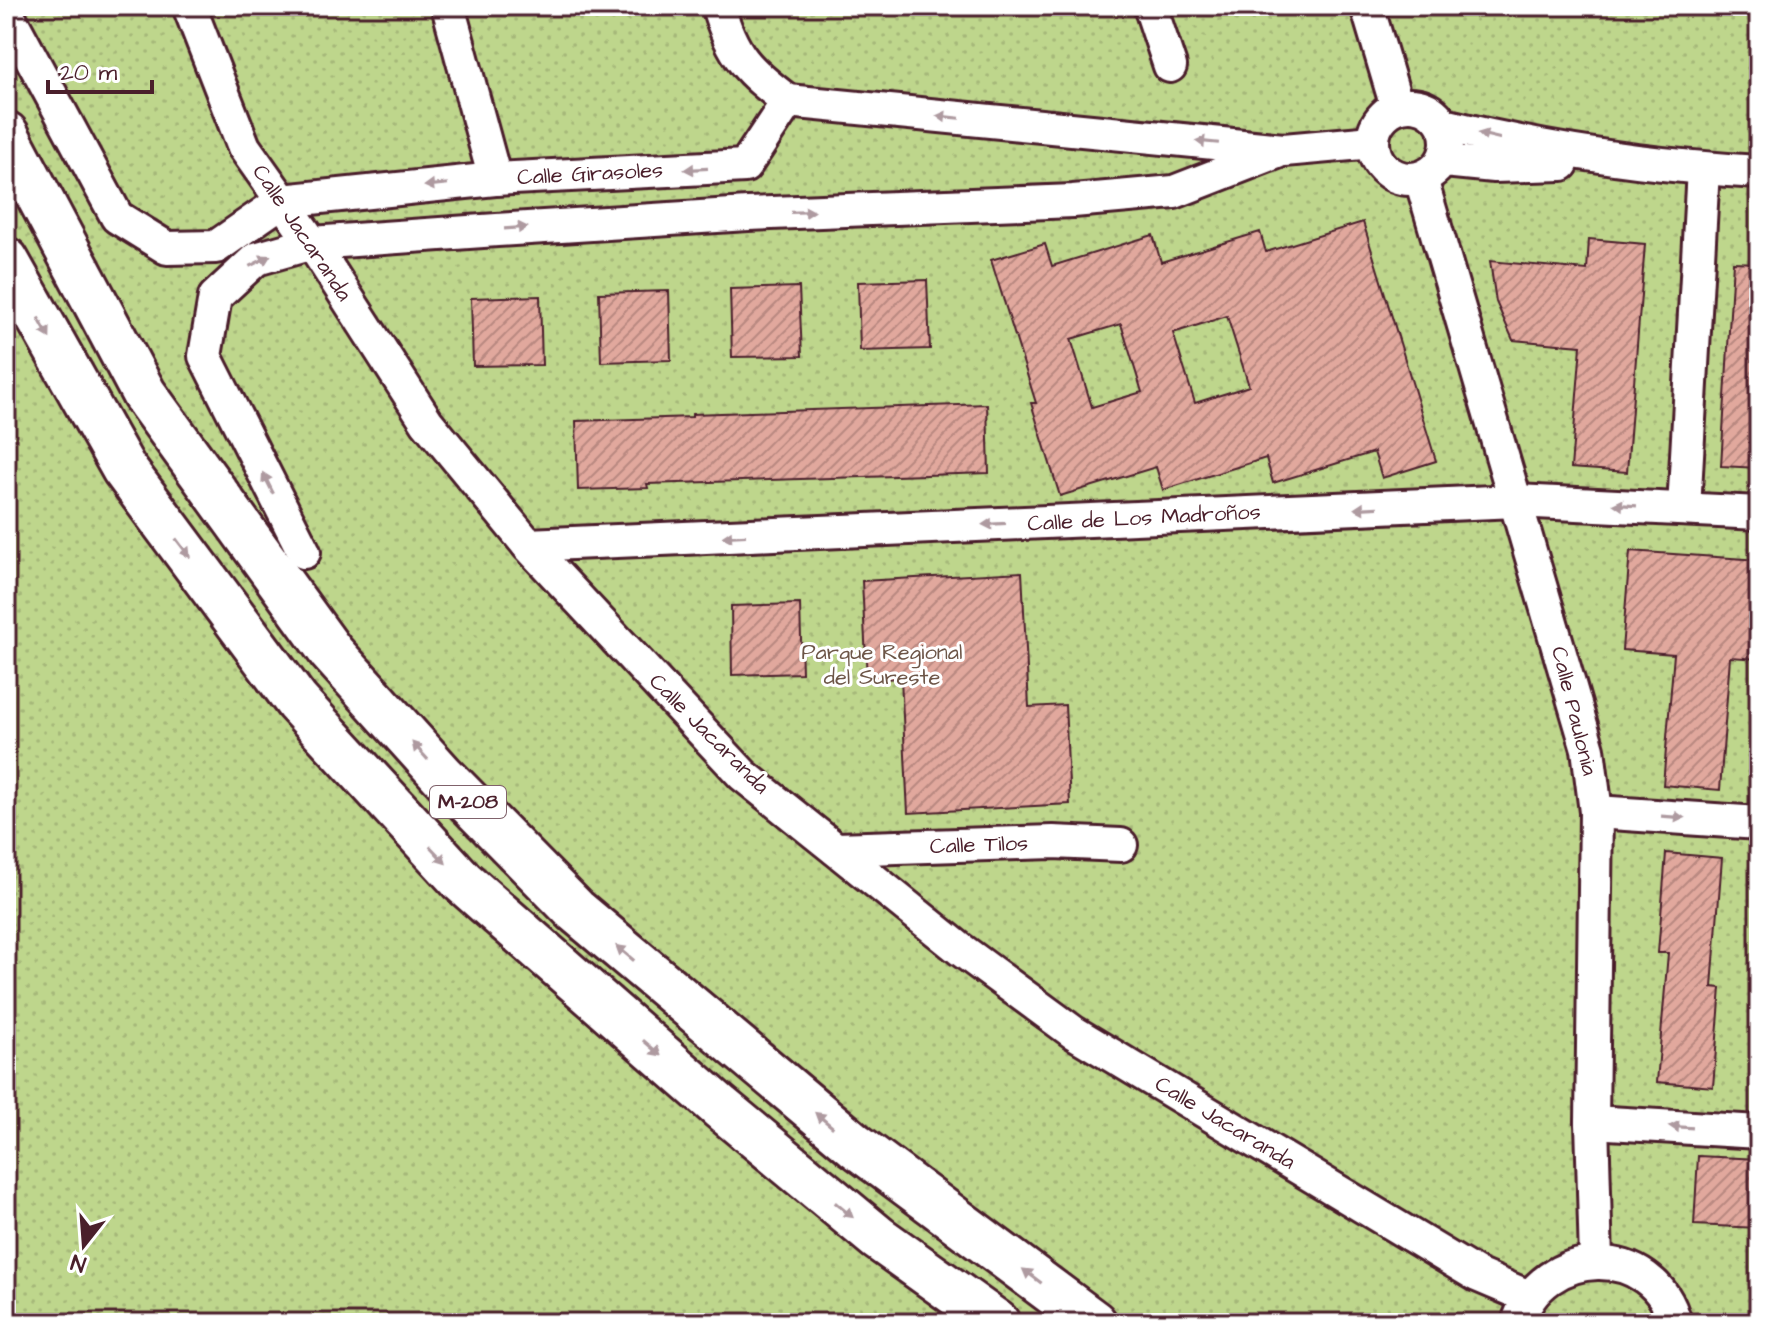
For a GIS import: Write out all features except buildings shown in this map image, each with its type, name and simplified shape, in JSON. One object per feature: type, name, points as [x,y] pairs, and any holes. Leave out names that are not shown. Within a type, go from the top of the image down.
[{"type":"main road","name":"M-208","points":[[6,134],[144,394],[331,652],[442,775],[575,910],[855,1145],[1094,1323]]},
{"type":"main road","name":"M-208","points":[[6,260],[124,469],[297,702],[462,881],[793,1168],[878,1238],[997,1323]]},
{"type":"street","name":"Calle Jacaranda","points":[[189,6],[244,147],[312,243],[427,422],[528,545],[743,775],[960,949],[1073,1032],[1477,1275],[1523,1310]]},
{"type":"street","points":[[448,6],[495,179]]},
{"type":"street","points":[[718,6],[725,32],[750,72],[788,101],[1284,150],[1373,142]]},
{"type":"street","points":[[1150,6],[1170,66]]},
{"type":"street","points":[[1367,6],[1397,107]]},
{"type":"street","name":"Calle Girasoles","points":[[6,11],[117,217],[167,248],[216,247],[282,201],[495,179],[745,166]]},
{"type":"street","points":[[748,214],[745,166],[788,101]]},
{"type":"street","points":[[1432,170],[1448,145],[1444,125],[1434,112],[1418,105],[1397,107],[1384,115],[1376,127],[1373,142],[1376,158],[1383,169],[1399,179],[1432,170],[1494,166],[1649,163]]},
{"type":"street","points":[[1444,125],[1499,139],[1649,163],[1759,172]]},
{"type":"street","points":[[304,552],[205,356],[215,297],[256,259],[312,243],[748,214],[1073,201],[1174,192],[1284,150]]},
{"type":"street","points":[[1684,509],[1703,169]]},
{"type":"street","name":"Calle Paulonia","points":[[1432,170],[1516,501],[1588,749],[1596,812],[1592,1122],[1596,1261]]},
{"type":"street","name":"Calle de Los Madroños","points":[[528,545],[1516,501],[1759,513]]},
{"type":"street","points":[[1596,812],[1759,823]]},
{"type":"street","name":"Calle Tilos","points":[[836,849],[1053,842],[1121,845]]},
{"type":"street","points":[[1592,1122],[1759,1132]]},
{"type":"street","points":[[1523,1310],[1547,1278],[1570,1266],[1596,1261],[1621,1266],[1644,1277],[1662,1295],[1675,1323]]},
{"type":"green space","name":"Parque Regional del Sureste","points":[[6,6],[1759,6],[1759,1323],[6,1323]]}]
